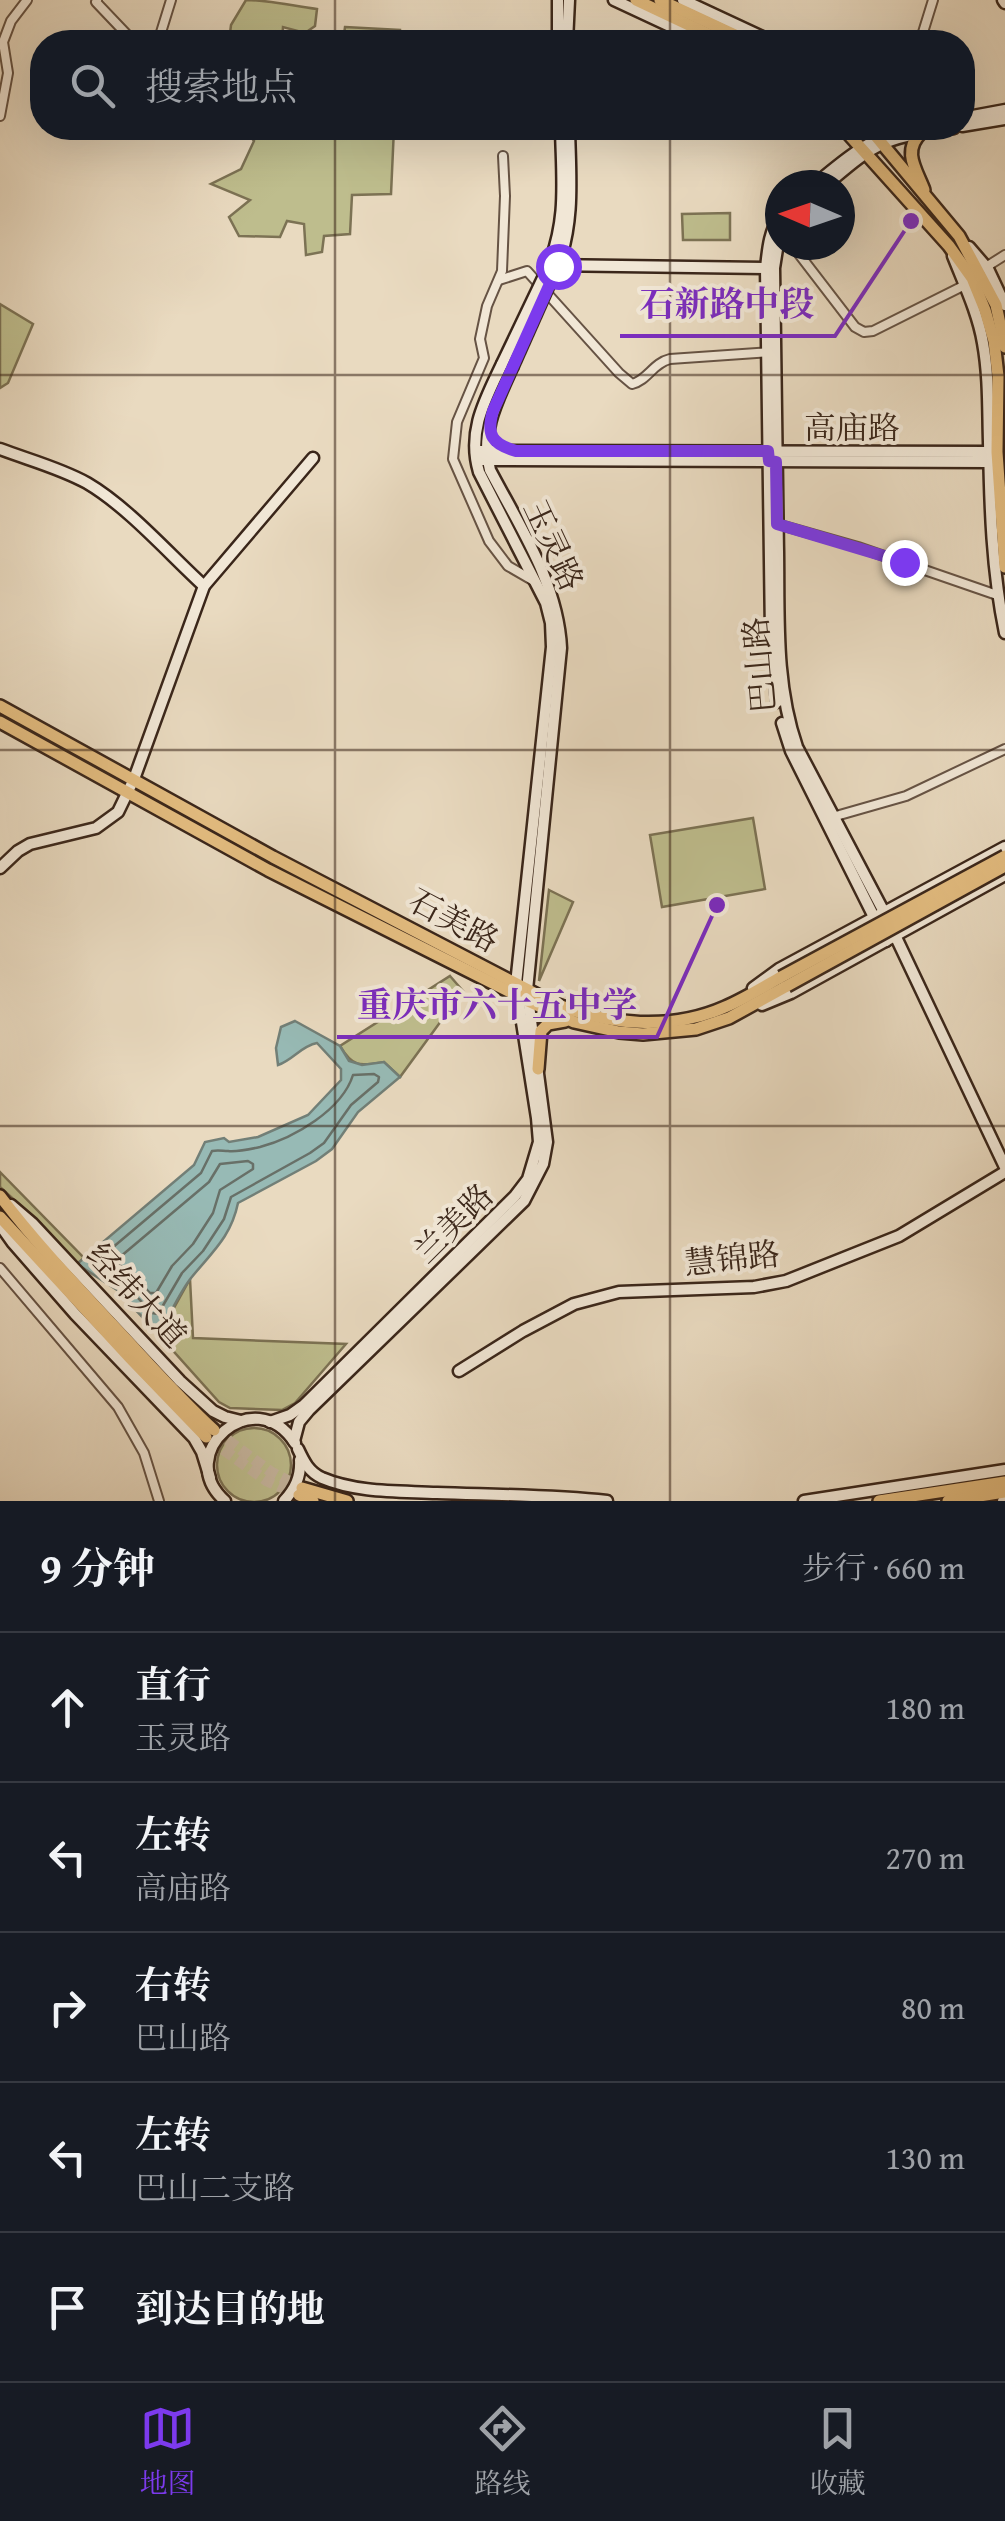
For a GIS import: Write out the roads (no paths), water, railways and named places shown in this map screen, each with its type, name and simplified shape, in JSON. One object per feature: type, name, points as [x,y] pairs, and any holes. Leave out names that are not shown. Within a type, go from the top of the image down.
[{"type":"main road","points":[[636,0],[700,30]]},
{"type":"main road","points":[[660,0],[724,30]]},
{"type":"main road","points":[[853,140],[954,241],[972,278],[994,341],[998,376],[998,480],[1005,567]]},
{"type":"main road","points":[[879,140],[927,198],[996,304],[1005,348]]},
{"type":"main road","points":[[913,140],[911,157],[927,198]]},
{"type":"main road","name":"石美路","points":[[0,706],[574,1022],[619,1032],[696,1029],[1005,866]]},
{"type":"main road","name":"石美路","points":[[0,722],[268,870],[522,992],[574,1012],[619,1021],[663,1023],[727,1013]]},
{"type":"main road","name":"石美路","points":[[784,982],[1005,856]]},
{"type":"main road","points":[[538,1069],[540,1031],[553,1022],[574,1022]]},
{"type":"main road","name":"经纬大道","points":[[0,1196],[27,1232],[210,1434],[140,1369],[0,1221]]},
{"type":"main road","points":[[879,1501],[1005,1482]]},
{"type":"main road","points":[[313,1501],[301,1492],[347,1501]]},
{"type":"main road","points":[[948,1501],[1005,1492]]},
{"type":"street","points":[[0,116],[8,73],[3,42],[11,21],[27,0]]},
{"type":"street","points":[[97,0],[123,30]]},
{"type":"street","points":[[162,30],[171,0]]},
{"type":"street","points":[[614,0],[678,30]]},
{"type":"street","points":[[683,0],[747,30]]},
{"type":"street","points":[[924,30],[934,0]]},
{"type":"street","points":[[560,30],[563,4]]},
{"type":"street","points":[[563,4],[565,30]]},
{"type":"street","points":[[975,116],[1005,110]]},
{"type":"street","points":[[975,124],[1005,119]]},
{"type":"street","name":"玉灵路","points":[[551,271],[563,210],[560,140]]},
{"type":"street","name":"玉灵路","points":[[522,992],[560,622],[536,558],[481,455],[476,425],[566,242],[571,210],[569,140]]},
{"type":"street","points":[[842,170],[872,140]]},
{"type":"street","points":[[835,170],[862,151]]},
{"type":"street","points":[[503,156],[503,256],[480,339],[484,358],[457,422],[453,459],[489,540],[508,566],[536,582]]},
{"type":"street","points":[[954,241],[986,267],[1005,305]]},
{"type":"street","points":[[954,241],[983,341],[997,594],[1005,633]]},
{"type":"street","points":[[986,267],[1005,255]]},
{"type":"street","name":"巴山路","points":[[769,260],[772,651],[776,696],[791,751],[830,818]]},
{"type":"street","name":"巴山路","points":[[770,268],[772,260]]},
{"type":"street","points":[[803,260],[854,327],[864,332],[964,286]]},
{"type":"street","points":[[551,271],[770,268]]},
{"type":"street","points":[[499,280],[526,271],[632,384],[670,359],[771,352]]},
{"type":"street","name":"玉灵路","points":[[507,366],[488,426],[480,472],[546,602],[557,648]]},
{"type":"street","points":[[488,426],[494,439],[515,455],[504,466],[500,489]]},
{"type":"street","points":[[0,450],[89,484],[124,511],[204,586]]},
{"type":"street","name":"高庙路","points":[[481,455],[989,457]]},
{"type":"street","name":"巴山路","points":[[772,456],[780,666],[785,708],[797,747],[1005,1169]]},
{"type":"street","points":[[0,868],[30,844],[96,828],[118,812],[134,779],[204,586],[313,458]]},
{"type":"street","points":[[777,524],[997,594]]},
{"type":"street","points":[[830,818],[906,796],[1005,749]]},
{"type":"street","points":[[727,1013],[780,969],[1005,846]]},
{"type":"street","points":[[727,1013],[790,994],[1005,875]]},
{"type":"street","name":"兰美路","points":[[284,1501],[299,1477],[299,1422],[524,1201],[535,1184],[546,1142],[538,1069],[522,992]]},
{"type":"street","name":"兰美路","points":[[270,1422],[304,1405],[528,1179],[539,1142],[522,992]]},
{"type":"street","name":"慧锦路","points":[[459,1371],[574,1304],[619,1292],[754,1287],[786,1281],[899,1236],[1005,1169]]},
{"type":"street","name":"经纬大道","points":[[0,1196],[32,1222],[212,1411],[241,1420]]},
{"type":"street","name":"经纬大道","points":[[0,1221],[12,1243],[75,1314],[194,1438],[210,1478]]},
{"type":"street","points":[[0,1268],[118,1406],[144,1453],[159,1501]]},
{"type":"street","points":[[222,1500],[210,1478],[210,1450],[228,1427],[241,1420],[260,1419],[280,1427],[311,1472],[335,1482],[396,1491],[608,1501]]},
{"type":"street","points":[[804,1501],[1005,1470]]},
{"type":"water","points":[[295,1021],[340,1046],[349,1061],[362,1065],[384,1062],[400,1077],[358,1112],[332,1149],[238,1203],[226,1235],[186,1285],[159,1335],[117,1290],[77,1264],[194,1165],[205,1142],[258,1137],[308,1115],[341,1080],[341,1069],[317,1043],[278,1065],[276,1048],[281,1027]]},
{"type":"tunnel","points":[[214,1430],[271,1472],[302,1488]]},
{"type":"tunnel","points":[[210,1440],[267,1481],[299,1495]]},
{"type":"place","name":"石新路中段","points":[[911,221]]},
{"type":"place","name":"重庆市六十五中学","points":[[717,905]]}]
